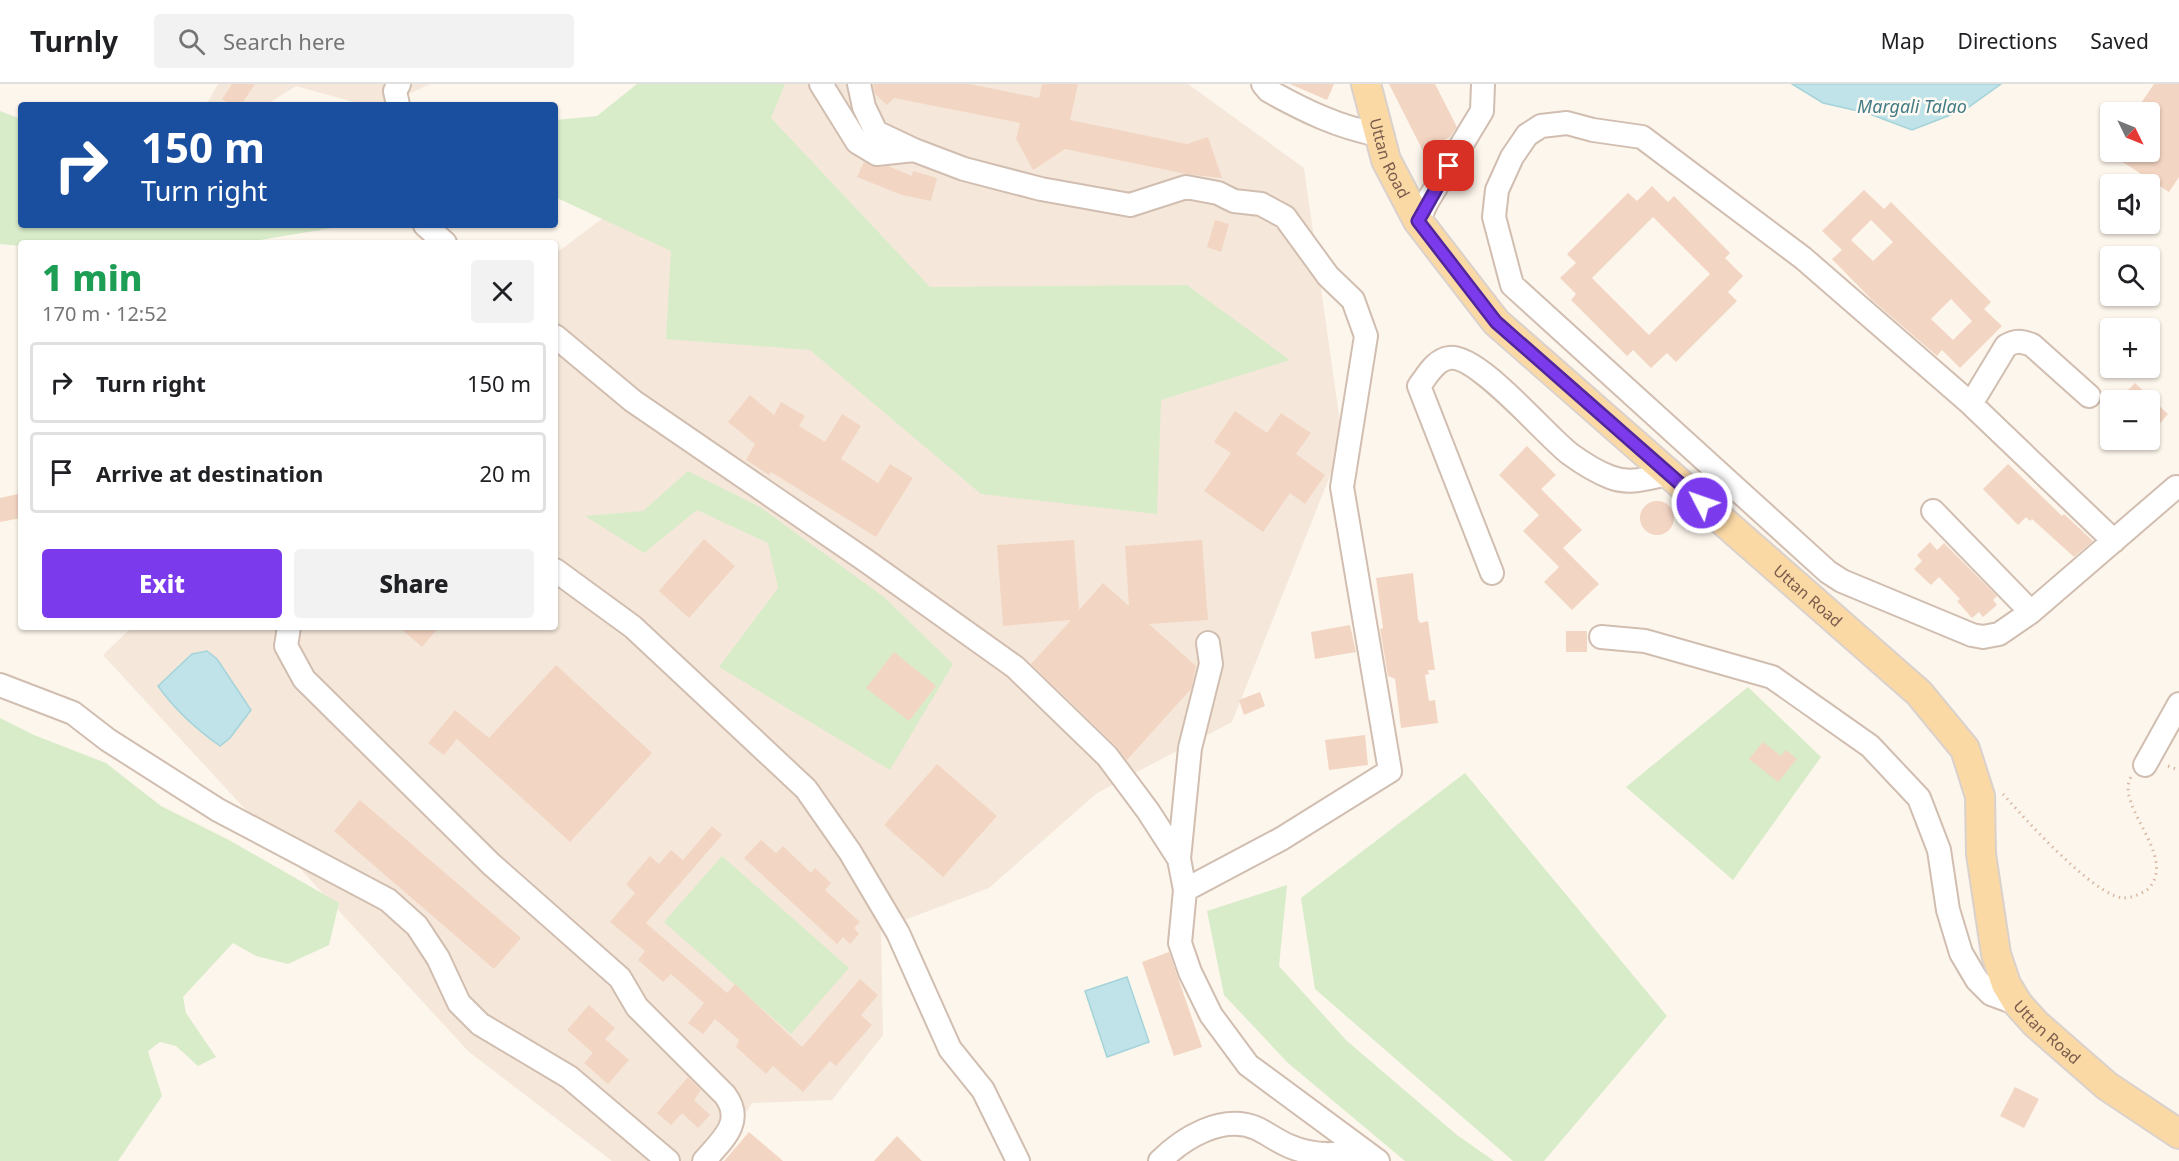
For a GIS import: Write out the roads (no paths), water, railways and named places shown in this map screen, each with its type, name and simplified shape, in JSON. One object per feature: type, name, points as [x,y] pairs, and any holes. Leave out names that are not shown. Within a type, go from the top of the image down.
[{"type":"main road","name":"Uttan Road","points":[[1366,84],[1386,160],[1418,221],[1496,322],[1919,693],[1965,749],[1980,796],[1983,865],[1996,954],[2006,984],[2018,1004],[2036,1024],[2107,1086],[2179,1134]]},
{"type":"street","points":[[397,102],[394,91],[399,84]]},
{"type":"street","points":[[821,84],[856,142],[877,154],[915,150]]},
{"type":"street","points":[[859,84],[864,107],[876,132],[915,150],[975,172],[1041,189],[1130,206],[1186,187],[1218,193],[1234,201],[1261,204],[1285,217],[1328,276],[1353,300],[1366,336],[1342,487],[1390,771],[1281,839],[1185,890]]},
{"type":"street","points":[[1263,84],[1269,91],[1316,117],[1357,131],[1379,135]]},
{"type":"street","points":[[1418,221],[1482,111],[1483,84]]},
{"type":"street","points":[[2114,541],[1971,404],[1803,258],[1642,137],[1593,130],[1567,123],[1541,126],[1527,135],[1512,157],[1497,190],[1494,217],[1512,285],[1828,572],[1842,581],[1983,637],[1999,634],[2031,612],[2114,541],[2176,487]]},
{"type":"street","points":[[428,228],[442,240]]},
{"type":"street","points":[[558,338],[633,401],[866,560],[1015,667],[1107,756],[1148,811],[1179,859]]},
{"type":"street","points":[[1971,404],[2006,346],[2022,341],[2032,345],[2090,396]]},
{"type":"street","points":[[1492,573],[1419,386],[1434,366],[1448,358],[1466,360],[1488,377],[1570,454],[1610,477],[1632,482],[1668,474]]},
{"type":"street","points":[[1933,511],[2031,612]]},
{"type":"street","points":[[558,572],[633,627],[806,789],[850,852],[898,933],[950,1049],[983,1090],[1018,1161]]},
{"type":"street","points":[[1821,607],[1842,581]]},
{"type":"street","points":[[289,630],[286,646],[304,679],[490,864],[621,978],[636,1007],[725,1095],[731,1103],[734,1122],[730,1131],[704,1161]]},
{"type":"street","points":[[1600,637],[1645,641],[1772,677],[1870,746],[1919,798],[1939,849],[1948,910],[1961,953],[1977,980],[1991,994],[2018,1004]]},
{"type":"street","points":[[1208,643],[1211,664],[1190,748],[1179,859],[1185,890],[1179,943],[1211,1015],[1248,1065],[1370,1155]]},
{"type":"street","points":[[0,685],[73,713],[108,740],[218,810],[388,900],[417,926],[438,958],[459,1003],[480,1024],[569,1077],[668,1161]]},
{"type":"street","points":[[2145,765],[2179,704]]},
{"type":"street","points":[[1160,1161],[1174,1147],[1209,1128],[1233,1125],[1254,1127],[1290,1147],[1330,1155],[1370,1155]]},
{"type":"water","name":"Margali Talao","points":[[1792,84],[2001,84],[1966,109],[1912,130],[1867,113],[1823,103]]},
{"type":"water","points":[[207,651],[217,659],[251,710],[230,738],[220,746],[186,719],[158,686],[192,654]]},
{"type":"water","points":[[1127,977],[1149,1042],[1107,1057],[1085,991]]}]
